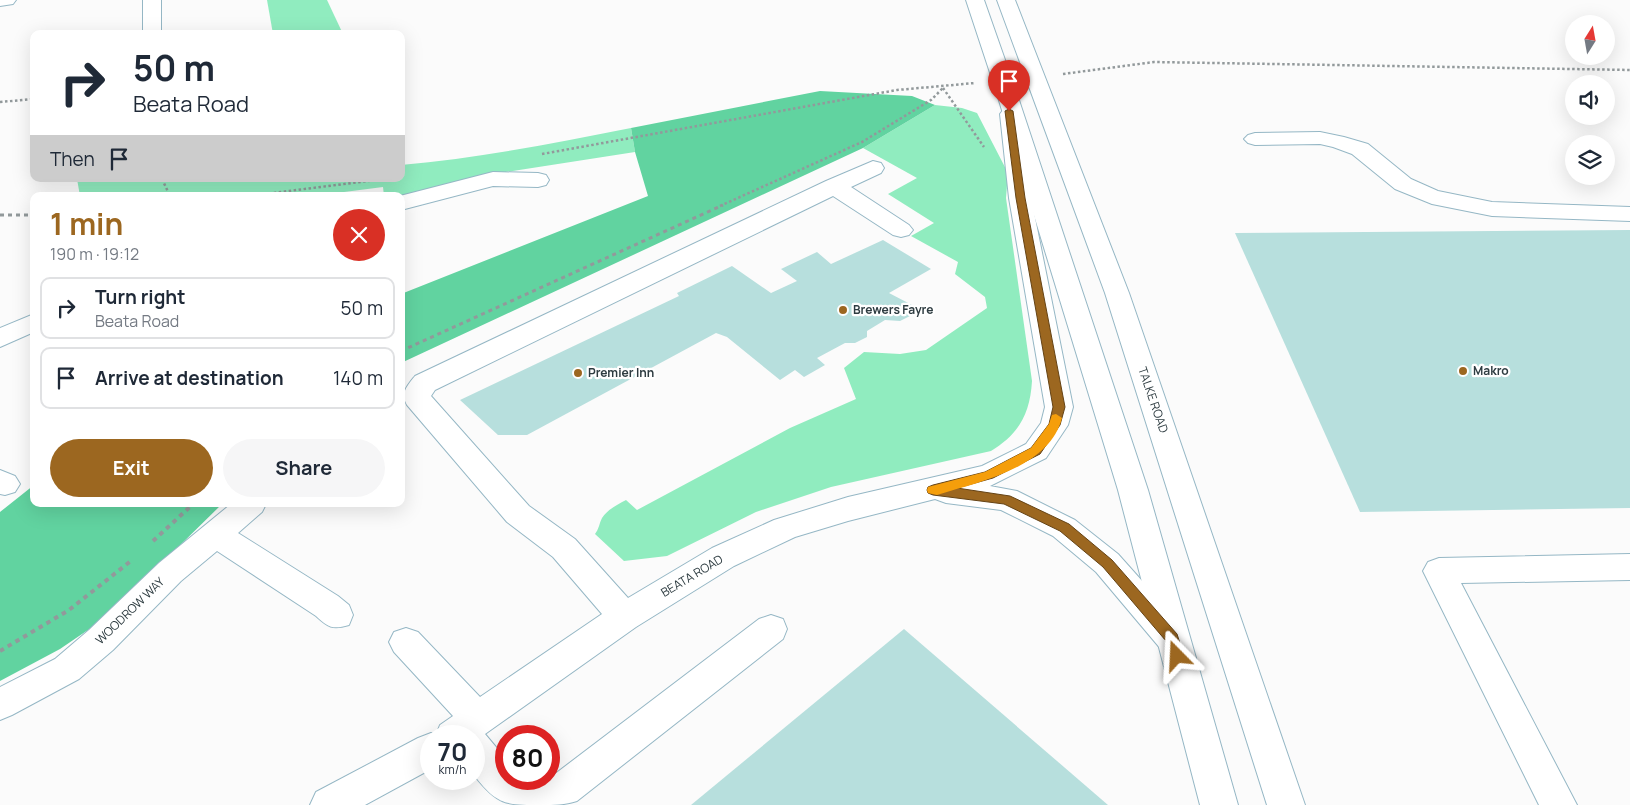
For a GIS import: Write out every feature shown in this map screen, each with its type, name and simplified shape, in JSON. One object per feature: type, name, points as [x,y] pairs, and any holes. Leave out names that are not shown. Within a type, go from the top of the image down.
[{"type":"main road","points":[[0,1],[7,0]]},
{"type":"main road","points":[[152,0],[152,30]]},
{"type":"main road","points":[[975,0],[1007,94],[1133,490],[1219,805]]},
{"type":"main road","name":"TALKE ROAD","points":[[1006,0],[1117,293],[1286,805]]},
{"type":"main road","name":"BEATA ROAD","points":[[479,725],[624,617],[723,557],[784,528],[848,509],[989,475],[1036,451],[1054,425],[1059,407],[1020,198],[1007,94]]},
{"type":"main road","points":[[1255,139],[1320,138],[1337,141],[1360,149],[1403,184],[1432,197],[1475,206],[1492,209],[1630,214]]},
{"type":"main road","points":[[624,617],[564,548],[518,514],[417,398],[418,391],[425,383],[872,168]]},
{"type":"main road","points":[[405,202],[494,179],[538,180]]},
{"type":"main road","points":[[834,186],[901,230]]},
{"type":"main road","points":[[0,338],[30,324]]},
{"type":"main road","name":"BEATA ROAD","points":[[933,490],[1006,499],[1064,528],[1107,563],[1172,638]]},
{"type":"main road","name":"WOODROW WAY","points":[[0,704],[67,669],[108,634],[170,572],[248,507]]},
{"type":"main road","points":[[216,535],[337,615]]},
{"type":"main road","points":[[1558,805],[1439,572],[1630,567]]},
{"type":"main road","points":[[485,760],[502,785],[519,798],[537,800],[551,796],[564,789],[772,629]]},
{"type":"main road","points":[[406,642],[461,725]]},
{"type":"main road","points":[[329,805],[420,756]]},
{"type":"path","points":[[405,350],[862,142],[931,100],[946,85]]},
{"type":"path","points":[[943,88],[987,151]]},
{"type":"path","points":[[0,102],[30,99]]},
{"type":"path","points":[[281,192],[360,182]]},
{"type":"path","points":[[0,215],[30,215]]},
{"type":"path","points":[[149,545],[190,507]]},
{"type":"path","points":[[0,651],[69,610],[135,558]]},
{"type":"green space","points":[[267,0],[327,0],[341,30],[272,30]]},
{"type":"green space","points":[[820,91],[912,96],[935,105],[863,148],[405,361],[405,292],[648,196],[635,152],[631,128]]},
{"type":"green space","points":[[935,105],[962,108],[977,113],[1008,173],[1006,198],[1032,381],[1026,413],[1016,430],[1009,438],[991,451],[831,487],[756,512],[667,556],[624,561],[595,534],[602,518],[607,512],[626,500],[637,510],[790,428],[856,399],[844,368],[864,352],[900,354],[926,350],[987,308],[985,297],[955,274],[958,262],[911,236],[934,223],[888,194],[917,178],[863,148]]},
{"type":"green space","points":[[631,128],[635,152],[493,174],[405,195],[405,192],[384,192],[383,187],[344,192],[79,192],[78,182],[405,182],[405,165],[488,154]]},
{"type":"green space","points":[[30,488],[30,507],[219,507],[107,617],[60,649],[0,681],[0,512]]},
{"type":"building","name":"Makro","points":[[1630,230],[1630,508],[1360,512],[1235,233]]},
{"type":"building","points":[[883,240],[931,269],[889,293],[912,305],[912,315],[900,321],[885,320],[867,331],[867,337],[855,343],[845,343],[817,358],[825,365],[804,377],[795,370],[780,380],[727,337],[716,333],[527,435],[498,435],[460,400],[679,296],[677,293],[732,266],[771,293],[797,281],[781,269],[817,252],[831,264]]},
{"type":"building","points":[[904,629],[1108,805],[691,805]]},
{"type":"slow traffic","points":[[937,491],[933,490],[989,475],[1036,451],[1054,425],[1056,418]]},
{"type":"place","name":"Brewers Fayre","points":[[843,310]]},
{"type":"place","name":"Makro","points":[[1463,371]]},
{"type":"place","name":"Premier Inn","points":[[578,373]]},
{"type":"route","points":[[1009,111],[1020,198],[1059,407],[1054,425],[1036,451],[989,475],[933,490],[1006,499],[1064,528],[1107,563],[1172,638],[1177,656]]}]
